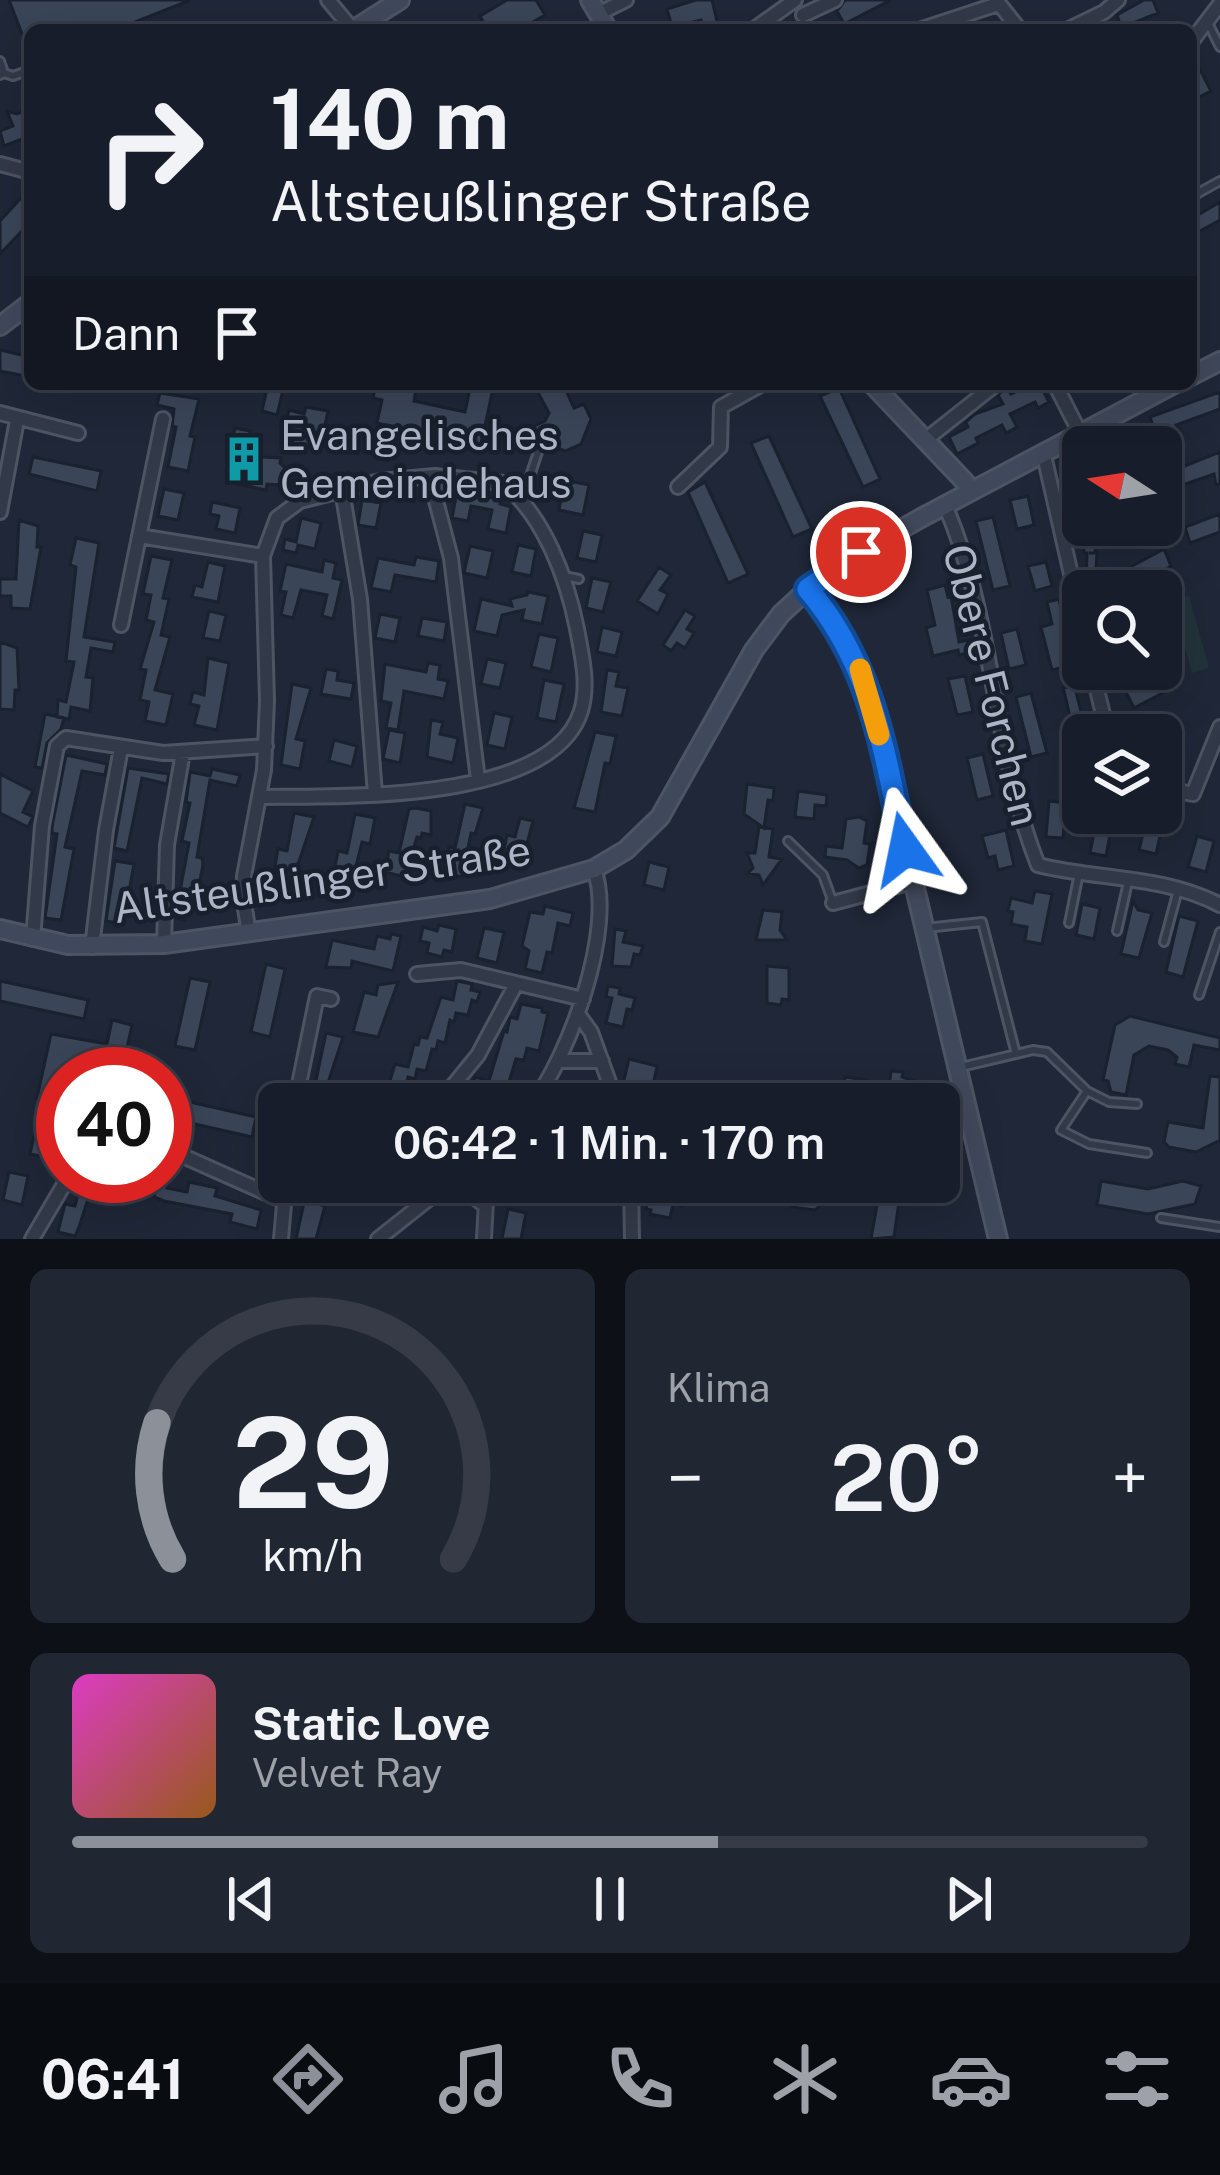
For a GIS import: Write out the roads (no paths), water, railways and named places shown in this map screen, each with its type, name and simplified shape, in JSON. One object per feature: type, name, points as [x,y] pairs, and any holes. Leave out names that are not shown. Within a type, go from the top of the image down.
[{"type":"street","points":[[328,0],[348,24]]},
{"type":"street","points":[[362,24],[400,0]]},
{"type":"street","points":[[598,15],[626,0]]},
{"type":"street","points":[[761,24],[796,0],[807,24]]},
{"type":"street","points":[[803,15],[835,0]]},
{"type":"street","points":[[1079,24],[1118,0]]},
{"type":"street","points":[[936,24],[997,2]]},
{"type":"street","points":[[1197,35],[1220,4]]},
{"type":"street","points":[[679,488],[721,447],[721,407],[751,390]]},
{"type":"street","points":[[877,390],[970,492]]},
{"type":"street","points":[[924,441],[988,390]]},
{"type":"street","points":[[1058,390],[1076,426]]},
{"type":"street","name":"Altsteußlinger Straße","points":[[1093,426],[1162,390]]},
{"type":"street","points":[[0,413],[78,434]]},
{"type":"street","points":[[121,625],[163,419]]},
{"type":"street","points":[[0,512],[17,420]]},
{"type":"street","name":"Altsteußlinger Straße","points":[[0,929],[92,947],[164,944],[490,899],[594,869],[626,850],[660,817],[754,650],[781,614],[808,589],[861,552],[1062,442]]},
{"type":"street","points":[[1043,451],[1071,570]]},
{"type":"street","points":[[435,476],[436,501],[451,558],[478,780]]},
{"type":"street","points":[[249,934],[244,875],[266,746],[263,556],[272,529],[288,508],[380,481],[435,476],[503,483],[522,500],[553,552],[574,616],[584,667],[581,711],[563,742],[538,761],[478,780],[375,794],[260,797]]},
{"type":"street","points":[[342,490],[360,599],[375,794]]},
{"type":"street","name":"Obere Forchen","points":[[945,505],[986,632],[1013,778],[1038,865],[1079,869]]},
{"type":"street","points":[[140,536],[263,556]]},
{"type":"street","points":[[808,589],[860,668],[998,1239]]},
{"type":"street","points":[[1182,792],[1193,794],[1220,727]]},
{"type":"street","points":[[33,938],[42,826],[58,746],[66,738],[183,752],[266,746]]},
{"type":"street","points":[[92,947],[121,748]]},
{"type":"street","points":[[164,944],[167,845],[183,752]]},
{"type":"street","points":[[546,1083],[561,1061],[583,999],[599,901],[594,869]]},
{"type":"street","points":[[1079,869],[1178,890],[1220,905]]},
{"type":"street","points":[[833,903],[912,882]]},
{"type":"street","points":[[417,974],[461,970],[583,999]]},
{"type":"street","points":[[454,1083],[487,1041],[516,983]]},
{"type":"street","points":[[299,1083],[317,996],[332,999]]},
{"type":"street","points":[[578,1014],[591,1032],[610,1083]]},
{"type":"street","points":[[561,1061],[602,1061]]},
{"type":"street","points":[[960,1118],[969,1116]]},
{"type":"street","points":[[192,1160],[258,1189]]},
{"type":"street","points":[[32,1239],[53,1203]]},
{"type":"street","points":[[281,1239],[284,1203]]},
{"type":"street","points":[[379,1239],[423,1203]]},
{"type":"street","points":[[632,1203],[632,1239]]},
{"type":"street","points":[[483,1204],[484,1239]]},
{"type":"lane","points":[[1208,23],[1220,47]]},
{"type":"lane","points":[[0,61],[2,74]]},
{"type":"lane","points":[[522,500],[538,452]]},
{"type":"lane","points":[[560,575],[579,580]]},
{"type":"lane","points":[[788,841],[823,875],[833,903]]},
{"type":"lane","points":[[1069,923],[1079,869]]},
{"type":"lane","points":[[1117,932],[1129,878]]},
{"type":"lane","points":[[1164,942],[1178,890]]},
{"type":"lane","points":[[924,928],[982,922],[1016,1054]]},
{"type":"lane","points":[[1198,995],[1220,932]]},
{"type":"lane","points":[[957,1068],[1047,1052],[1087,1091],[1109,1102],[1137,1104]]},
{"type":"lane","points":[[1087,1091],[1060,1130],[1089,1144],[1148,1154]]},
{"type":"lane","points":[[1161,1218],[1220,1227]]},
{"type":"place","name":"Evangelisches Gemeindehaus","points":[[244,459]]}]
